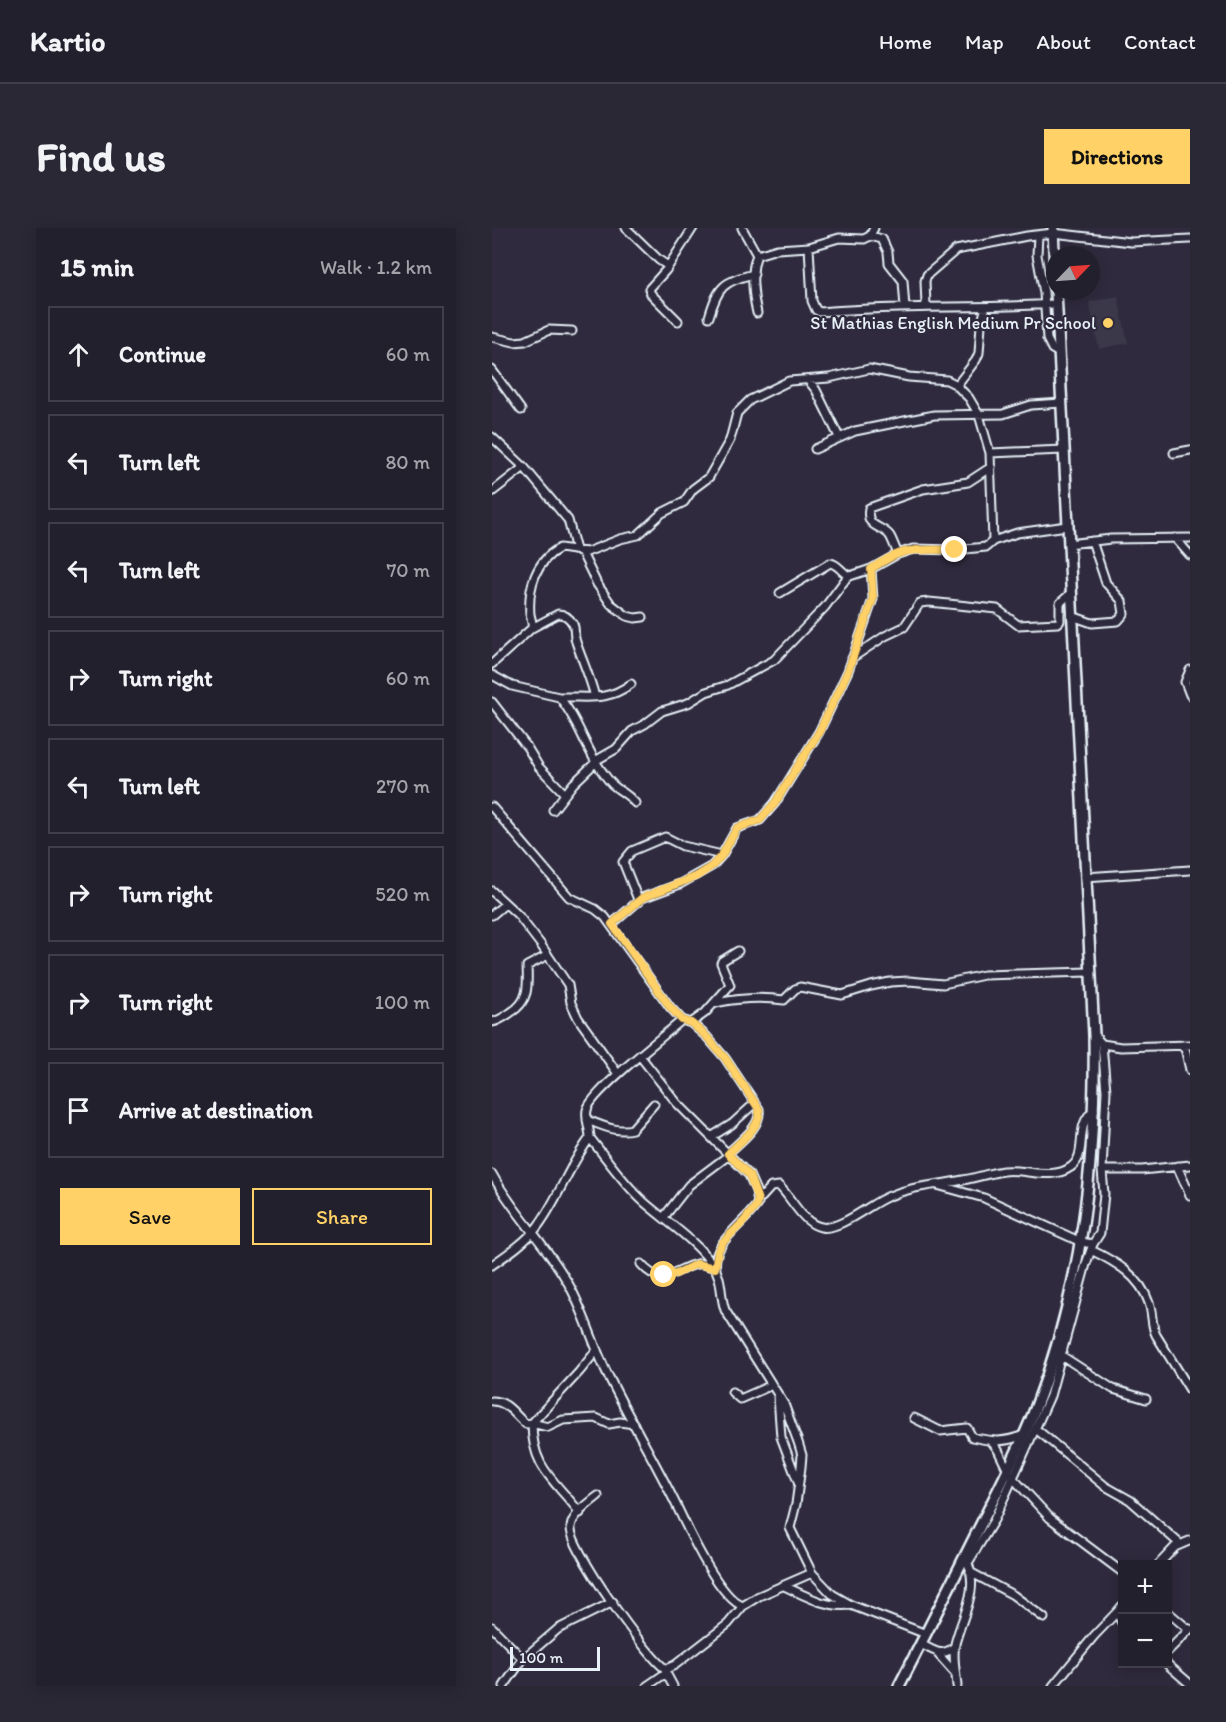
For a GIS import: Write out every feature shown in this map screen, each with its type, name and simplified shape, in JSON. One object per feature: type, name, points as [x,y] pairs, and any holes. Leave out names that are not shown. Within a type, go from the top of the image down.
[{"type":"main road","points":[[1053,230],[1054,246]]},
{"type":"main road","points":[[899,1686],[1010,1475],[1059,1338],[1072,1289],[1081,1242],[1090,1171],[1094,1110],[1094,1035],[1056,300]]},
{"type":"street","points":[[626,228],[659,261],[668,266]]},
{"type":"street","points":[[678,321],[651,294],[649,289],[668,266],[693,228]]},
{"type":"street","points":[[742,228],[757,255],[754,274],[754,300],[757,313]]},
{"type":"street","points":[[757,255],[777,249],[809,247],[839,238],[864,239],[870,236],[874,228]]},
{"type":"street","points":[[926,306],[926,278],[929,272],[953,252],[1053,230],[1131,242],[1190,239]]},
{"type":"street","points":[[1038,235],[1037,255],[1045,304],[1047,339],[1052,349],[1059,353]]},
{"type":"street","points":[[870,236],[882,239],[886,244],[889,263],[903,280],[905,308]]},
{"type":"street","points":[[809,247],[812,301],[816,310],[820,312],[926,306],[986,308],[1056,304]]},
{"type":"street","points":[[709,317],[718,292],[724,286],[754,274]]},
{"type":"street","points":[[957,385],[979,353],[981,325],[986,308]]},
{"type":"street","points":[[492,337],[514,342],[525,341],[549,330],[572,331]]},
{"type":"street","points":[[560,548],[579,551],[593,550],[620,539],[638,535],[662,513],[684,502],[712,471],[730,440],[737,413],[744,404],[789,381],[829,378],[873,369],[909,377],[947,380],[957,385],[969,398],[979,415],[990,453],[993,540]]},
{"type":"street","points":[[492,370],[521,410]]},
{"type":"street","points":[[808,380],[816,390],[839,437]]},
{"type":"street","points":[[815,449],[839,437],[865,429],[934,415],[1009,413],[1041,403],[1062,403]]},
{"type":"street","points":[[492,437],[524,467],[568,520],[572,527],[571,537],[611,604],[627,616],[643,617]]},
{"type":"street","points":[[990,453],[1064,450]]},
{"type":"street","points":[[1174,453],[1190,450]]},
{"type":"street","points":[[492,492],[524,467]]},
{"type":"street","points":[[897,554],[888,534],[875,527],[869,518],[869,508],[923,489],[968,482],[991,467]]},
{"type":"street","points":[[553,810],[595,761],[614,752],[632,731],[662,711],[688,703],[706,692],[728,685],[774,660],[825,607],[848,576],[860,574],[897,554],[913,549],[955,550],[986,547],[993,540],[1024,532],[1067,526]]},
{"type":"street","points":[[532,628],[530,612],[533,577],[548,558],[571,537]]},
{"type":"street","points":[[1175,538],[1190,555]]},
{"type":"street","points":[[1068,544],[1092,541],[1190,538]]},
{"type":"street","points":[[1072,616],[1092,623],[1115,621],[1124,614],[1122,601],[1106,583],[1092,541]]},
{"type":"street","points":[[780,593],[830,563],[848,576]]},
{"type":"street","points":[[612,924],[650,895],[697,876],[712,866],[722,855],[737,828],[760,820],[775,803],[819,732],[835,701],[873,599],[871,569]]},
{"type":"street","points":[[852,657],[885,636],[901,629],[921,603],[997,609],[1018,625],[1046,625],[1060,621],[1060,603],[1070,594]]},
{"type":"street","points":[[492,664],[532,628],[561,614],[570,619],[576,630],[574,638],[595,697]]},
{"type":"street","points":[[1190,670],[1185,682],[1190,695]]},
{"type":"street","points":[[492,675],[512,686],[559,697],[605,697],[631,684]]},
{"type":"street","points":[[559,697],[576,721],[582,738],[595,761],[611,783],[625,792],[634,803]]},
{"type":"street","points":[[492,702],[539,767],[565,794]]},
{"type":"street","points":[[492,807],[569,897],[601,912],[612,924],[645,973],[682,1020],[691,1023],[707,1037],[725,1058],[760,1114],[755,1126],[728,1154],[689,1185],[664,1217]]},
{"type":"street","points":[[639,902],[623,862],[632,851],[665,837],[683,846],[722,855]]},
{"type":"street","points":[[1085,877],[1190,870]]},
{"type":"street","points":[[492,891],[531,930],[568,985],[571,1003],[578,1018],[618,1074]]},
{"type":"street","points":[[492,915],[505,904]]},
{"type":"street","points":[[691,1023],[698,1019],[730,985],[721,965],[722,961],[738,951]]},
{"type":"street","points":[[492,1022],[515,1010],[524,1001],[528,981],[527,966],[548,955]]},
{"type":"street","points":[[713,1004],[723,1001],[764,998],[783,1000],[800,987],[842,995],[890,982],[943,984],[984,975],[1089,972]]},
{"type":"street","points":[[682,1020],[618,1074],[588,1107],[587,1120],[590,1138],[626,1184],[691,1240],[715,1268],[725,1310],[784,1404],[802,1455],[790,1528],[812,1573],[832,1594],[851,1605],[926,1634]]},
{"type":"street","points":[[1010,1475],[1036,1429],[1050,1396],[1092,1247],[1100,1233],[1104,1194],[1102,1170],[1106,1113],[1102,1044],[1094,1035]]},
{"type":"street","points":[[1102,1044],[1121,1047],[1186,1045],[1190,1070]]},
{"type":"street","points":[[640,1056],[677,1102],[749,1175],[757,1194],[756,1206],[723,1242],[718,1251],[715,1268]]},
{"type":"street","points":[[711,1137],[732,1124],[755,1103]]},
{"type":"street","points":[[587,1120],[613,1129],[632,1129],[654,1104]]},
{"type":"street","points":[[757,1194],[762,1197],[771,1187],[779,1186],[806,1219],[820,1227],[827,1227],[891,1195],[923,1185],[1005,1171],[1038,1173],[1064,1170],[1076,1161],[1080,1153],[1084,1120],[1094,1110]]},
{"type":"street","points":[[492,1264],[533,1232],[552,1204],[574,1160],[590,1138]]},
{"type":"street","points":[[1103,1154],[1111,1165],[1119,1169]]},
{"type":"street","points":[[1177,1166],[1190,1196]]},
{"type":"street","points":[[1102,1170],[1190,1166]]},
{"type":"street","points":[[492,1174],[569,1285],[597,1350],[700,1554],[732,1598],[743,1606]]},
{"type":"street","points":[[935,1184],[984,1198],[1092,1247],[1132,1275],[1143,1290],[1152,1312],[1153,1328],[1190,1390]]},
{"type":"street","points":[[641,1264],[648,1272],[664,1275],[676,1274],[696,1264],[715,1268]]},
{"type":"street","points":[[580,1513],[555,1486],[535,1454],[531,1424],[597,1350]]},
{"type":"street","points":[[1062,1356],[1113,1389],[1146,1399]]},
{"type":"street","points":[[732,1392],[740,1399],[772,1385]]},
{"type":"street","points":[[777,1392],[781,1437],[798,1483]]},
{"type":"street","points":[[492,1401],[498,1401],[511,1409],[526,1424],[548,1427],[563,1420],[596,1418],[609,1424],[620,1422],[634,1424]]},
{"type":"street","points":[[915,1418],[939,1431],[967,1428],[972,1437],[992,1442],[1012,1440],[1024,1435]]},
{"type":"street","points":[[1036,1429],[1101,1482],[1130,1500],[1180,1544]]},
{"type":"street","points":[[992,1442],[1010,1475],[1050,1518],[1118,1569]]},
{"type":"street","points":[[598,1496],[572,1523],[571,1533],[583,1558],[646,1649],[666,1671],[673,1686]]},
{"type":"street","points":[[1163,1560],[1180,1544],[1189,1541]]},
{"type":"street","points":[[957,1686],[955,1646],[969,1605],[971,1590],[970,1572],[966,1560]]},
{"type":"street","points":[[970,1572],[1013,1594],[1044,1618]]},
{"type":"street","points":[[647,1686],[714,1635],[733,1619],[743,1606],[759,1596],[812,1573]]},
{"type":"street","points":[[784,1586],[825,1604],[851,1605]]},
{"type":"street","points":[[504,1686],[523,1659],[558,1629],[613,1602]]},
{"type":"street","points":[[1053,1686],[1117,1612]]},
{"type":"street","points":[[1170,1614],[1190,1630],[1172,1646]]},
{"type":"street","points":[[492,1627],[523,1659]]},
{"type":"street","points":[[921,1644],[938,1654],[956,1674]]},
{"type":"street","points":[[938,1654],[944,1654],[955,1646]]},
{"type":"street","points":[[1172,1668],[1190,1684]]},
{"type":"shaded area","name":"St Mathias English Medium Pr School","points":[[1118,296],[1128,343],[1099,349],[1089,302]]},
{"type":"place","name":"St Mathias English Medium Pr School","points":[[1108,323]]},
{"type":"route","points":[[664,1275],[676,1274],[696,1264],[715,1268],[718,1251],[723,1242],[758,1203],[757,1194],[749,1175],[728,1154],[755,1126],[760,1114],[759,1109],[725,1058],[697,1027],[677,1016],[612,924],[642,898],[697,876],[712,866],[722,855],[737,828],[760,820],[775,803],[819,732],[848,671],[855,645],[873,599],[871,569],[897,554],[913,549],[955,550]]}]
